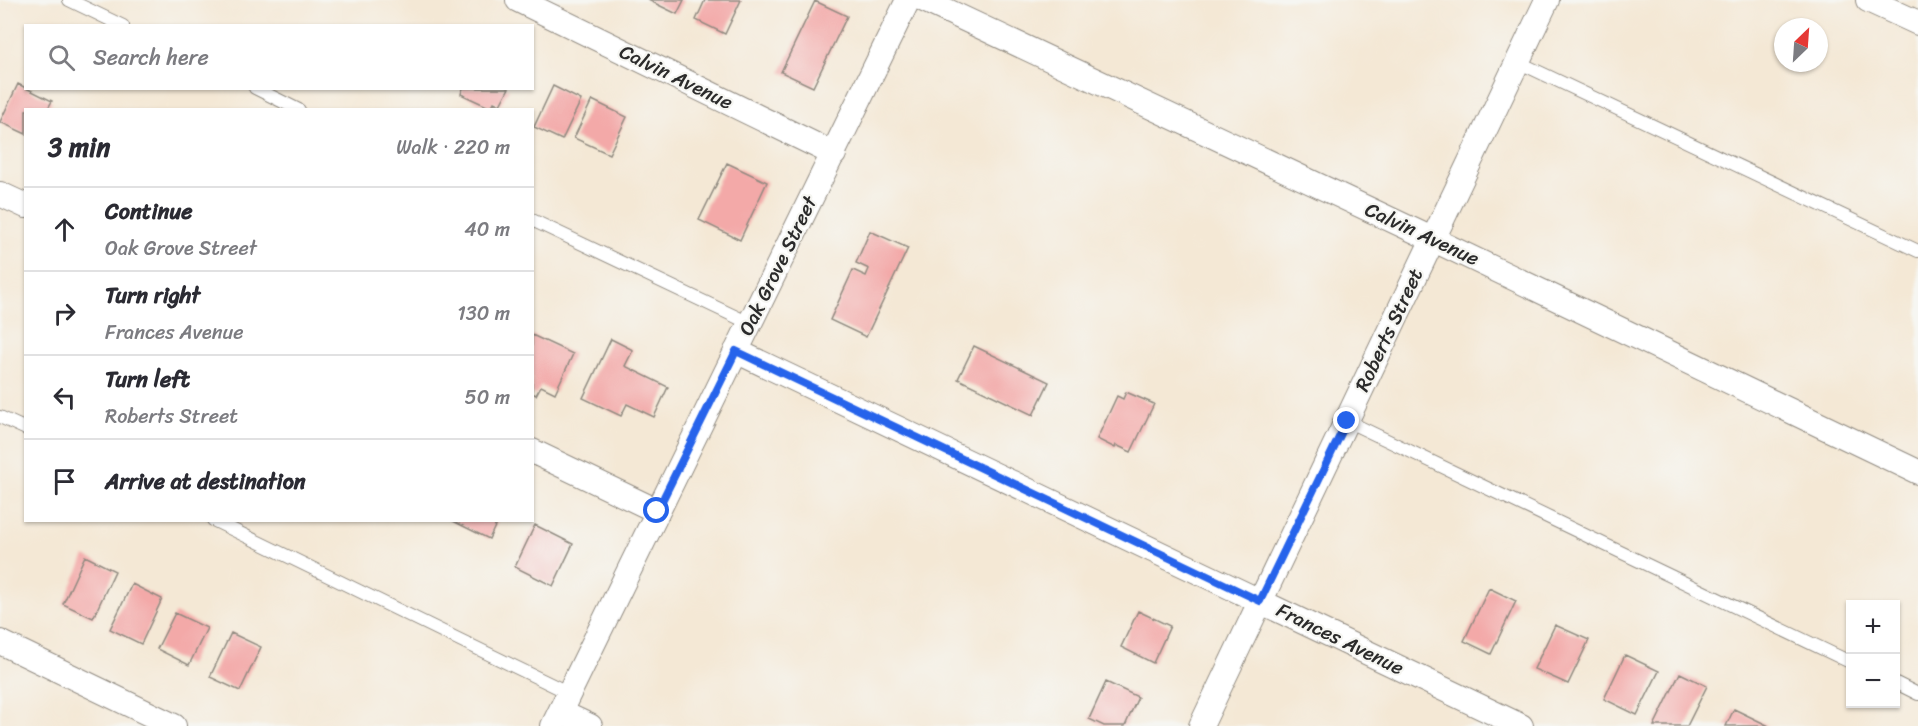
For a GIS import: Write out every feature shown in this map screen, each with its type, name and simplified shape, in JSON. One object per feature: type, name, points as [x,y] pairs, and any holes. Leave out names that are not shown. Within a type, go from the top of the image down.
[{"type":"street","name":"Calvin Avenue","points":[[518,0],[834,154]]},
{"type":"street","name":"Oak Grove Street","points":[[560,710],[908,0]]},
{"type":"street","name":"Calvin Avenue","points":[[924,0],[1432,239],[1918,472]]},
{"type":"street","name":"Roberts Street","points":[[1201,726],[1547,0]]},
{"type":"street","points":[[1868,0],[1918,23]]},
{"type":"street","points":[[0,194],[24,205]]},
{"type":"street","name":"Frances Avenue","points":[[736,351],[1521,726]]},
{"type":"street","points":[[534,452],[657,511]]},
{"type":"street","points":[[0,642],[174,726]]},
{"type":"street","points":[[560,710],[590,726]]},
{"type":"lane","points":[[69,0],[119,24]]},
{"type":"lane","points":[[1518,62],[1918,251]]},
{"type":"lane","points":[[259,90],[295,108]]},
{"type":"lane","points":[[534,221],[749,323]]},
{"type":"lane","points":[[0,417],[24,428]]},
{"type":"lane","points":[[1347,421],[1846,660]]},
{"type":"lane","points":[[217,522],[560,710]]},
{"type":"lane","points":[[1900,685],[1918,694]]},
{"type":"building","points":[[648,0],[684,0],[677,14]]},
{"type":"building","points":[[705,0],[741,0],[725,34],[696,20]]},
{"type":"building","points":[[815,1],[847,16],[813,87],[781,72]]},
{"type":"building","points":[[18,84],[24,87],[24,90],[30,90],[52,101],[48,108],[24,108],[24,133],[0,122]]},
{"type":"building","points":[[553,86],[581,100],[562,140],[534,127]]},
{"type":"building","points":[[462,90],[508,90],[500,105],[494,102],[491,108],[461,94]]},
{"type":"building","points":[[592,100],[627,117],[609,154],[574,138]]},
{"type":"building","points":[[727,163],[767,182],[740,240],[699,220]]},
{"type":"building","points":[[870,231],[908,248],[866,337],[830,320],[853,270],[866,276],[869,269],[856,263]]},
{"type":"building","points":[[534,336],[573,354],[555,393],[541,386],[536,395],[534,394]]},
{"type":"building","points":[[611,339],[633,350],[625,366],[668,387],[654,417],[627,404],[621,416],[583,398]]},
{"type":"building","points":[[974,346],[1049,382],[1033,415],[958,379]]},
{"type":"building","points":[[1126,392],[1154,404],[1131,452],[1116,445],[1115,448],[1097,439],[1117,396],[1123,399]]},
{"type":"building","points":[[455,522],[497,522],[489,539]]},
{"type":"building","points":[[535,525],[573,544],[553,586],[515,567]]},
{"type":"building","points":[[85,556],[115,571],[93,618],[63,604]]},
{"type":"building","points":[[132,584],[162,599],[141,644],[110,629]]},
{"type":"building","points":[[1489,588],[1516,601],[1491,654],[1464,641]]},
{"type":"building","points":[[1138,611],[1170,626],[1153,663],[1121,647]]},
{"type":"building","points":[[175,613],[207,628],[189,665],[157,649]]},
{"type":"building","points":[[1555,625],[1589,640],[1568,684],[1534,669]]},
{"type":"building","points":[[231,633],[261,647],[240,691],[210,677]]},
{"type":"building","points":[[1625,655],[1659,671],[1637,715],[1604,699]]},
{"type":"building","points":[[1680,673],[1707,686],[1687,726],[1654,726]]},
{"type":"building","points":[[1106,682],[1138,697],[1125,726],[1104,726],[1089,719]]},
{"type":"building","points":[[1734,709],[1769,726],[1726,726]]},
{"type":"route","points":[[657,511],[736,351],[1260,601],[1347,421]]}]
